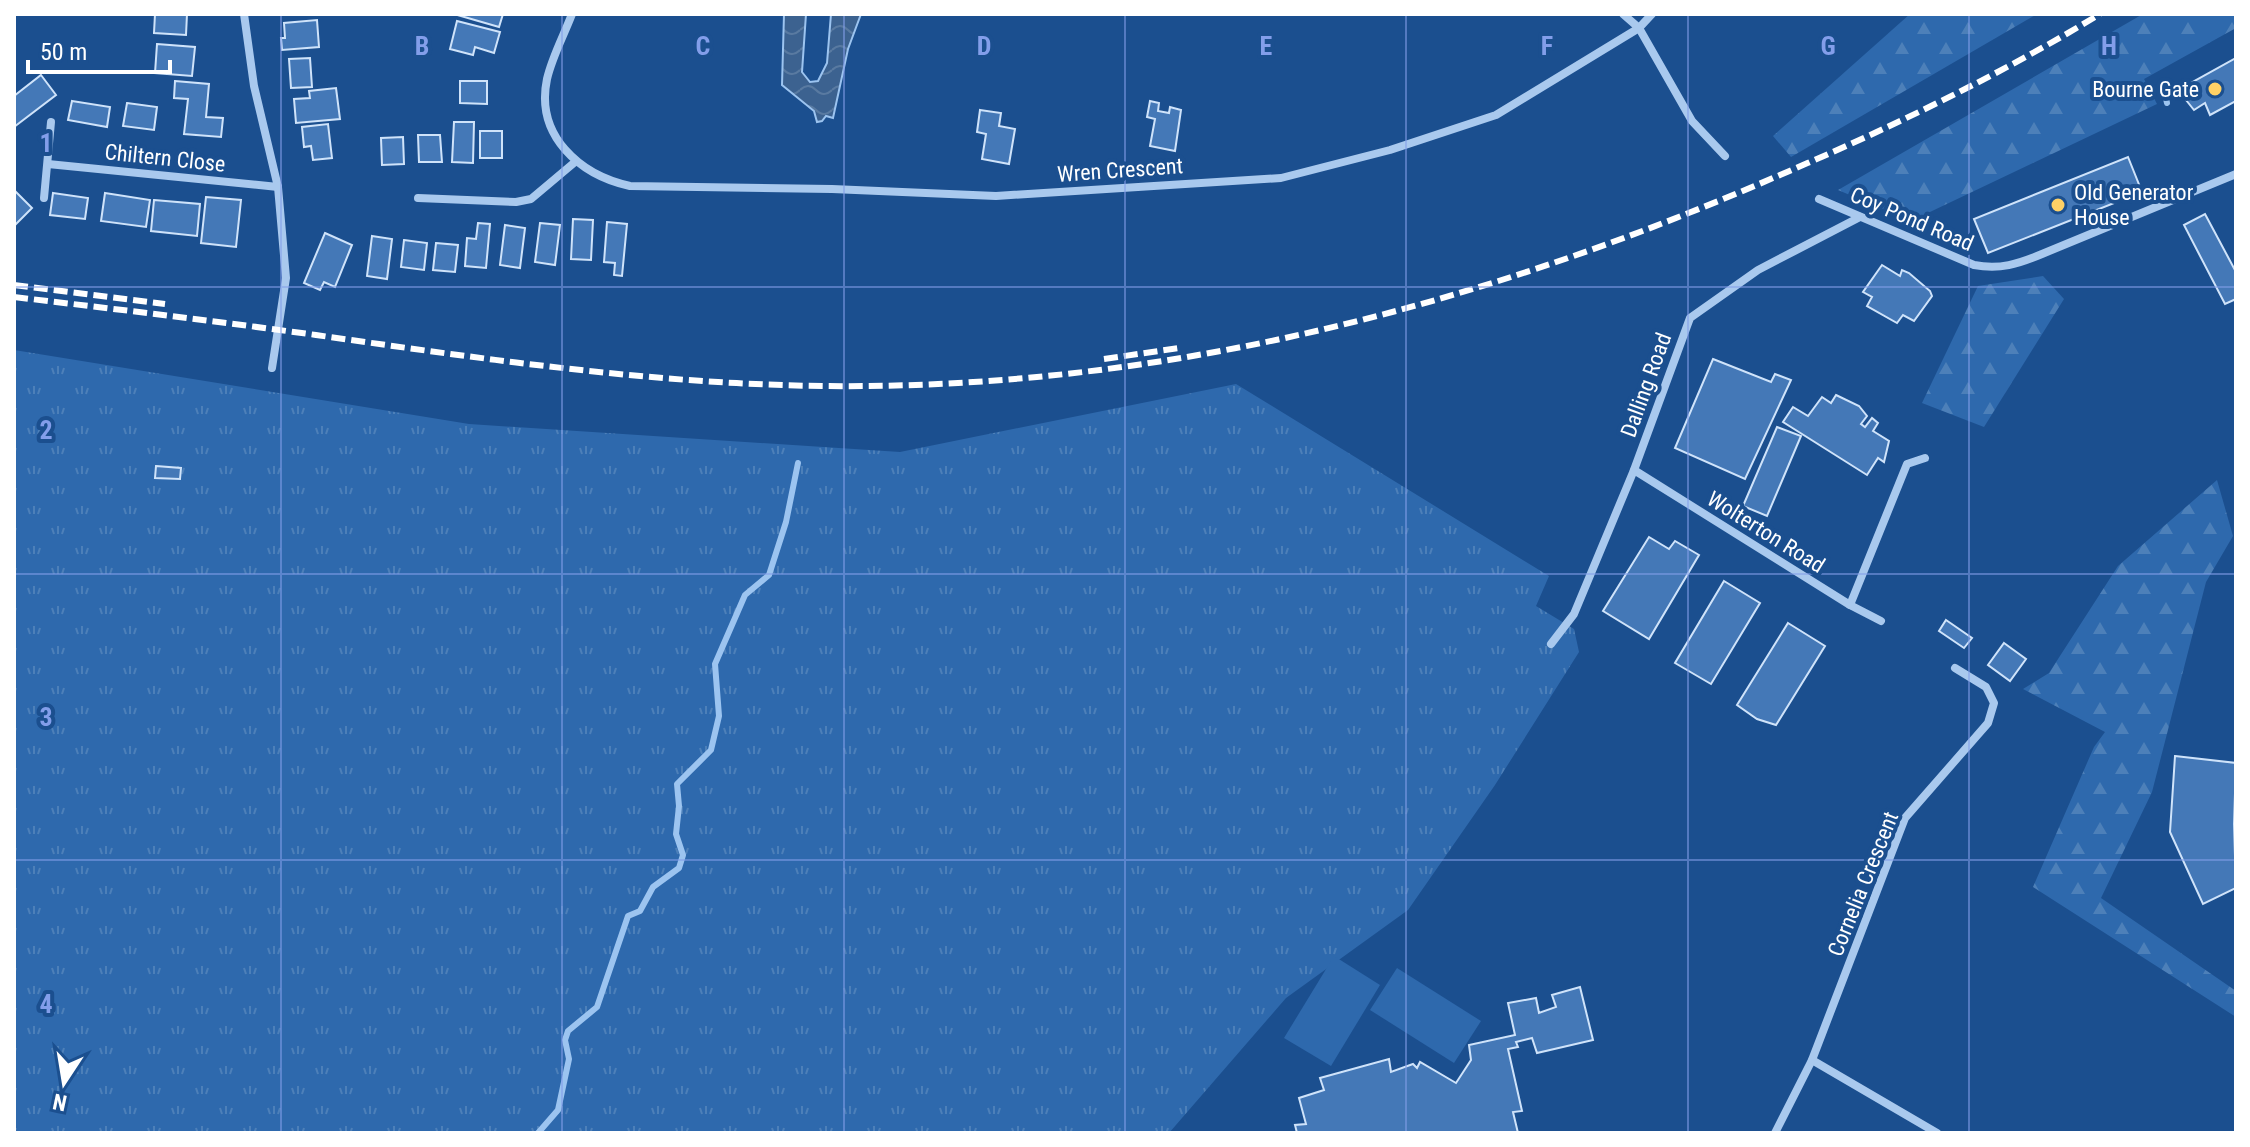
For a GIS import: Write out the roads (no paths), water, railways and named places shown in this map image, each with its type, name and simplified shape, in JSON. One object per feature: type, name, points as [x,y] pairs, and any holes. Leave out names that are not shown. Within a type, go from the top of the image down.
[{"type":"street","points":[[244,14],[254,86],[278,187],[286,278],[272,368]]},
{"type":"street","points":[[418,198],[516,202],[531,199],[575,162],[556,137],[545,96],[547,77],[572,14]]},
{"type":"street","points":[[1623,14],[1639,28],[1692,121],[1725,156]]},
{"type":"street","name":"Wren Crescent","points":[[575,162],[601,177],[630,186],[832,189],[996,196],[1281,178],[1390,150],[1496,115],[1639,28],[1652,14]]},
{"type":"street","points":[[44,198],[51,122]]},
{"type":"street","name":"Chiltern Close","points":[[48,164],[278,187]]},
{"type":"street","name":"Coy Pond Road","points":[[1819,199],[1974,265],[1992,269],[2010,267],[2236,174]]},
{"type":"street","name":"Dalling Road","points":[[1551,644],[1574,614],[1634,470],[1690,318],[1758,270],[1860,217]]},
{"type":"street","points":[[1850,605],[1907,464],[1925,458]]},
{"type":"street","name":"Wolterton Road","points":[[1634,470],[1850,605],[1881,621]]},
{"type":"street","name":"Cornelia Crescent","points":[[1775,1133],[1812,1060],[1905,818],[1988,723],[1994,703],[1986,687],[1955,668]]},
{"type":"street","points":[[1812,1060],[1937,1133]]},
{"type":"water","points":[[784,14],[806,14],[802,72],[810,82],[818,81],[827,63],[831,14],[861,14],[848,49],[833,118],[826,116],[817,122],[814,111],[782,85]]},
{"type":"waterway","points":[[2165,94],[2167,103]]},
{"type":"waterway","points":[[538,1133],[558,1110],[569,1059],[565,1040],[568,1031],[597,1007],[628,916],[640,911],[653,887],[679,868],[683,855],[676,834],[679,806],[677,784],[711,750],[719,716],[715,664],[745,595],[769,575],[786,522],[798,463]]},
{"type":"railway","points":[[14,297],[505,361],[696,381],[823,386],[948,384],[1071,373],[1192,356],[1312,332],[1431,301],[1548,265],[1665,222],[1862,139],[1983,80],[2100,14]]},
{"type":"railway","points":[[14,285],[165,304]]},
{"type":"railway","points":[[1104,359],[1179,348]]},
{"type":"place","name":"Bourne Gate","points":[[2215,89]]},
{"type":"place","name":"Old Generator House","points":[[2058,205]]}]
